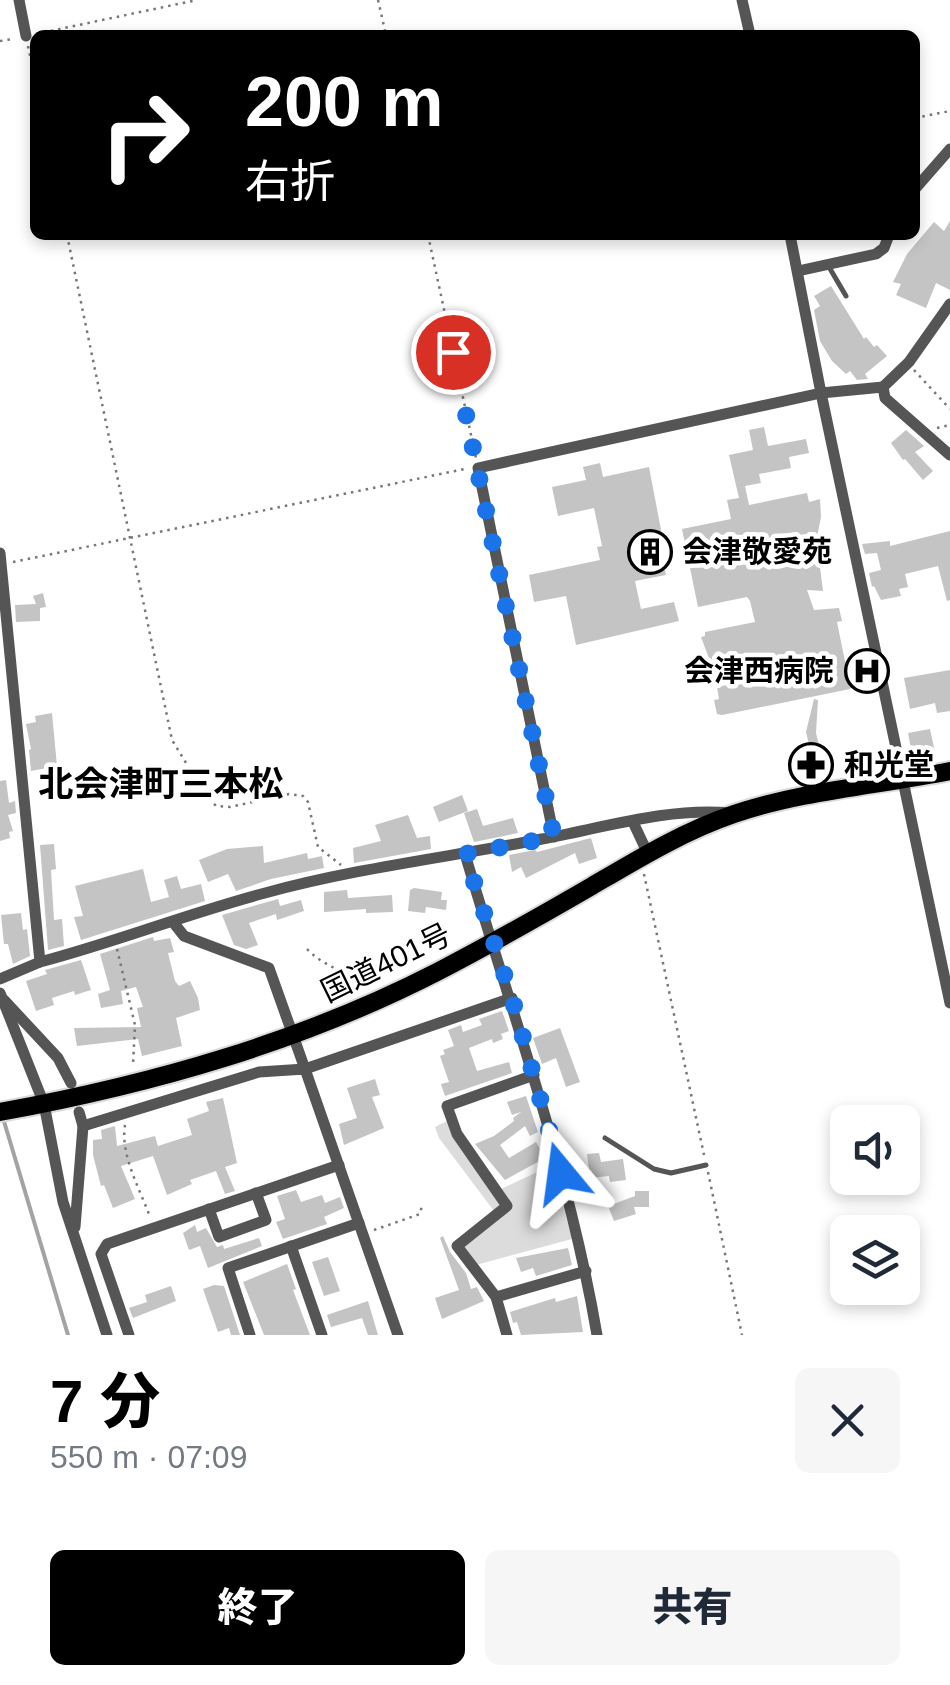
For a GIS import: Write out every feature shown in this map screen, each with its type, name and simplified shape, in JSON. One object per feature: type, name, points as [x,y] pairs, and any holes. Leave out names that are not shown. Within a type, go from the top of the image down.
[{"type":"highway","name":"国道401号","points":[[0,1112],[185,1071],[369,1005],[492,942],[644,856],[734,814],[777,802],[950,771]]},
{"type":"street","points":[[18,0],[26,36]]},
{"type":"street","points":[[742,0],[749,30]]},
{"type":"street","points":[[920,182],[950,149]]},
{"type":"street","points":[[791,240],[950,1002]]},
{"type":"street","points":[[798,271],[876,254],[887,240]]},
{"type":"street","points":[[554,837],[478,468],[820,393],[883,386],[906,364],[950,304]]},
{"type":"street","points":[[883,386],[886,398],[950,455]]},
{"type":"street","points":[[0,553],[40,962]]},
{"type":"street","points":[[0,979],[40,962],[266,893],[349,874],[634,822],[705,811],[734,814]]},
{"type":"street","points":[[634,822],[644,856]]},
{"type":"street","points":[[465,854],[534,1075],[586,1271],[597,1335]]},
{"type":"street","points":[[173,922],[184,936],[269,968],[398,1335]]},
{"type":"street","points":[[1,995],[58,1058],[70,1083]]},
{"type":"street","points":[[1,995],[38,1105],[74,1238],[108,1335]]},
{"type":"street","points":[[83,1126],[260,1072],[305,1068],[512,998]]},
{"type":"street","points":[[507,1335],[496,1297],[457,1246],[507,1206],[457,1134],[448,1106],[534,1075]]},
{"type":"street","points":[[74,1238],[83,1126],[79,1112]]},
{"type":"street","points":[[128,1335],[102,1248],[339,1165]]},
{"type":"street","points":[[209,1209],[219,1237],[266,1220],[256,1193]]},
{"type":"street","points":[[250,1335],[228,1268],[361,1228]]},
{"type":"street","points":[[291,1246],[322,1335]]},
{"type":"street","points":[[496,1297],[586,1271]]},
{"type":"lane","points":[[828,264],[846,296]]},
{"type":"lane","points":[[605,1138],[654,1168],[671,1173],[706,1165]]},
{"type":"path","points":[[54,30],[197,0]]},
{"type":"path","points":[[378,0],[385,30]]},
{"type":"path","points":[[0,42],[30,35]]},
{"type":"path","points":[[26,36],[30,55]]},
{"type":"path","points":[[920,117],[950,111]]},
{"type":"path","points":[[68,240],[169,730],[177,752],[216,806],[230,807],[289,794],[304,796],[318,847],[349,874]]},
{"type":"path","points":[[1,564],[478,468],[429,240]]},
{"type":"path","points":[[906,364],[950,409]]},
{"type":"path","points":[[644,856],[742,1335]]},
{"type":"path","points":[[115,942],[135,1025],[132,1065]]},
{"type":"path","points":[[307,949],[320,962],[344,972],[369,1005]]},
{"type":"path","points":[[128,1110],[125,1147],[154,1228]]},
{"type":"path","points":[[361,1228],[420,1214],[422,1205]]},
{"type":"shaded area","points":[[449,1120],[503,1205],[494,1211],[439,1138],[435,1127]]},
{"type":"shaded area","points":[[552,1165],[572,1239],[476,1265],[462,1246],[510,1207],[499,1190]]},
{"type":"building","points":[[950,221],[950,290],[936,283],[926,308],[896,295],[901,284],[893,282],[907,254],[934,222],[944,231]]},
{"type":"building","points":[[831,286],[864,339],[887,356],[865,374],[868,379],[857,380],[850,371],[846,374],[820,341],[814,310],[820,306],[814,296]]},
{"type":"building","points":[[764,427],[768,446],[806,439],[809,453],[789,457],[791,468],[759,474],[761,483],[745,486],[749,505],[807,493],[809,502],[820,499],[821,517],[814,552],[823,591],[807,590],[814,610],[839,608],[842,621],[837,622],[847,671],[852,670],[855,685],[722,715],[717,714],[714,700],[719,699],[717,687],[743,682],[738,656],[710,661],[701,637],[705,632],[755,622],[747,597],[698,607],[682,529],[731,519],[727,500],[739,498],[729,455],[753,450],[749,430]]},
{"type":"building","points":[[906,430],[924,446],[915,452],[933,471],[923,480],[891,443]]},
{"type":"building","name":"会津敬愛苑","points":[[600,463],[603,477],[649,467],[666,575],[635,581],[641,609],[674,602],[679,621],[576,645],[566,596],[534,602],[529,575],[600,560],[597,547],[602,546],[594,508],[558,516],[552,487],[586,480],[583,467]]},
{"type":"building","points":[[950,531],[950,600],[947,601],[938,566],[905,574],[908,587],[899,589],[901,596],[881,600],[869,573],[881,570],[877,553],[865,554],[862,544],[890,541],[890,546]]},
{"type":"building","points":[[43,593],[46,607],[40,608],[40,621],[16,622],[15,605],[36,604],[33,596]]},
{"type":"building","points":[[950,670],[950,711],[937,713],[935,703],[910,709],[904,678]]},
{"type":"building","points":[[814,699],[818,700],[816,733],[826,773],[799,778],[797,755],[811,753],[806,732]]},
{"type":"building","points":[[52,713],[57,766],[31,771],[26,724],[36,722],[35,716]]},
{"type":"building","points":[[930,729],[935,752],[919,755],[911,749],[908,733]]},
{"type":"building","points":[[6,780],[9,803],[15,801],[16,813],[8,815],[13,831],[9,832],[10,838],[0,841],[0,781]]},
{"type":"building","points":[[462,795],[468,811],[439,822],[433,807]]},
{"type":"building","points":[[477,809],[483,826],[513,818],[518,833],[474,842],[464,813]]},
{"type":"building","points":[[408,815],[417,838],[430,836],[431,849],[354,863],[353,848],[381,841],[375,825]]},
{"type":"building","points":[[591,838],[597,858],[579,864],[575,853],[526,878],[521,867],[512,872],[509,855]]},
{"type":"building","points":[[54,844],[54,920],[62,919],[64,946],[48,950],[40,845]]},
{"type":"building","points":[[263,846],[264,863],[307,853],[308,859],[322,856],[324,868],[236,891],[228,874],[208,882],[199,860],[227,849]]},
{"type":"building","points":[[143,869],[151,902],[169,897],[164,880],[177,876],[181,889],[201,884],[205,901],[81,940],[74,917],[83,916],[75,886]]},
{"type":"building","points":[[347,890],[348,898],[392,895],[393,912],[324,912],[324,892]]},
{"type":"building","points":[[410,890],[442,892],[441,900],[447,900],[446,910],[426,907],[425,913],[408,911]]},
{"type":"building","points":[[278,899],[280,906],[301,900],[304,911],[277,920],[276,914],[249,923],[258,945],[246,949],[234,945],[222,915]]},
{"type":"building","points":[[21,913],[30,956],[13,964],[8,944],[4,944],[1,915]]},
{"type":"building","points":[[153,937],[154,941],[170,938],[174,952],[168,953],[175,981],[179,986],[190,981],[198,998],[200,1010],[176,1018],[182,1046],[142,1056],[138,1039],[77,1046],[74,1028],[141,1027],[137,1008],[143,1007],[136,987],[121,991],[123,1004],[101,1008],[98,994],[110,990],[100,954]]},
{"type":"building","points":[[81,960],[91,990],[52,998],[54,1005],[36,1011],[26,981],[47,974],[45,970]]},
{"type":"building","points":[[502,1011],[509,1031],[501,1034],[503,1039],[469,1048],[477,1071],[509,1062],[512,1073],[445,1096],[441,1084],[449,1082],[440,1056],[445,1054],[443,1050],[454,1046],[448,1030],[461,1025],[463,1032],[482,1025],[479,1019]]},
{"type":"building","points":[[560,1028],[580,1082],[566,1087],[556,1058],[542,1064],[533,1038]]},
{"type":"building","points":[[375,1079],[380,1095],[372,1097],[384,1128],[344,1145],[339,1124],[357,1118],[347,1088]]},
{"type":"building","points":[[526,1096],[538,1132],[530,1136],[525,1126],[500,1145],[509,1158],[536,1142],[545,1158],[505,1180],[475,1144],[514,1121],[521,1112],[512,1115],[507,1102]]},
{"type":"building","points":[[223,1098],[237,1163],[225,1167],[235,1191],[225,1194],[216,1171],[190,1180],[192,1184],[167,1195],[153,1156],[121,1166],[135,1199],[113,1208],[104,1185],[101,1186],[93,1155],[93,1140],[102,1139],[101,1130],[115,1126],[117,1146],[155,1136],[158,1146],[192,1135],[187,1119],[209,1111],[206,1102]]},
{"type":"building","points":[[599,1153],[601,1162],[623,1159],[626,1180],[610,1182],[609,1176],[590,1178],[587,1154]]},
{"type":"building","points":[[296,1190],[301,1202],[322,1195],[325,1203],[340,1197],[344,1208],[324,1217],[327,1224],[283,1239],[276,1222],[285,1219],[277,1196]]},
{"type":"building","points":[[635,1191],[649,1191],[649,1207],[634,1207],[636,1214],[614,1221],[608,1206],[635,1196]]},
{"type":"building","points":[[195,1225],[197,1232],[206,1228],[217,1247],[223,1245],[224,1249],[259,1238],[262,1246],[208,1268],[200,1246],[189,1250],[183,1233]]},
{"type":"building","points":[[443,1236],[466,1273],[471,1289],[477,1287],[484,1301],[442,1319],[435,1298],[459,1290],[440,1238]]},
{"type":"building","points":[[568,1248],[572,1265],[536,1276],[533,1268],[521,1272],[516,1258]]},
{"type":"building","points":[[328,1257],[340,1291],[324,1296],[312,1262]]},
{"type":"building","points":[[287,1264],[310,1335],[264,1335],[243,1282]]},
{"type":"building","points":[[171,1286],[176,1301],[133,1318],[129,1308],[147,1302],[145,1295]]},
{"type":"building","points":[[224,1286],[240,1335],[231,1335],[229,1328],[218,1332],[203,1289]]},
{"type":"building","points":[[577,1296],[583,1332],[521,1335],[517,1322],[513,1323],[510,1312],[555,1298],[556,1302]]},
{"type":"building","points":[[368,1301],[378,1335],[368,1335],[362,1318],[331,1327],[327,1315]]},
{"type":"waterway","points":[[3,1118],[68,1335]]},
{"type":"place","name":"会津敬愛苑","points":[[650,552]]},
{"type":"place","name":"会津西病院","points":[[867,671]]},
{"type":"place","name":"和光堂","points":[[811,765]]},
{"type":"district","name":"北会津町三本松","points":[[161,784]]},
{"type":"route","points":[[453,352],[554,837],[465,854],[512,998],[561,1173]]}]
